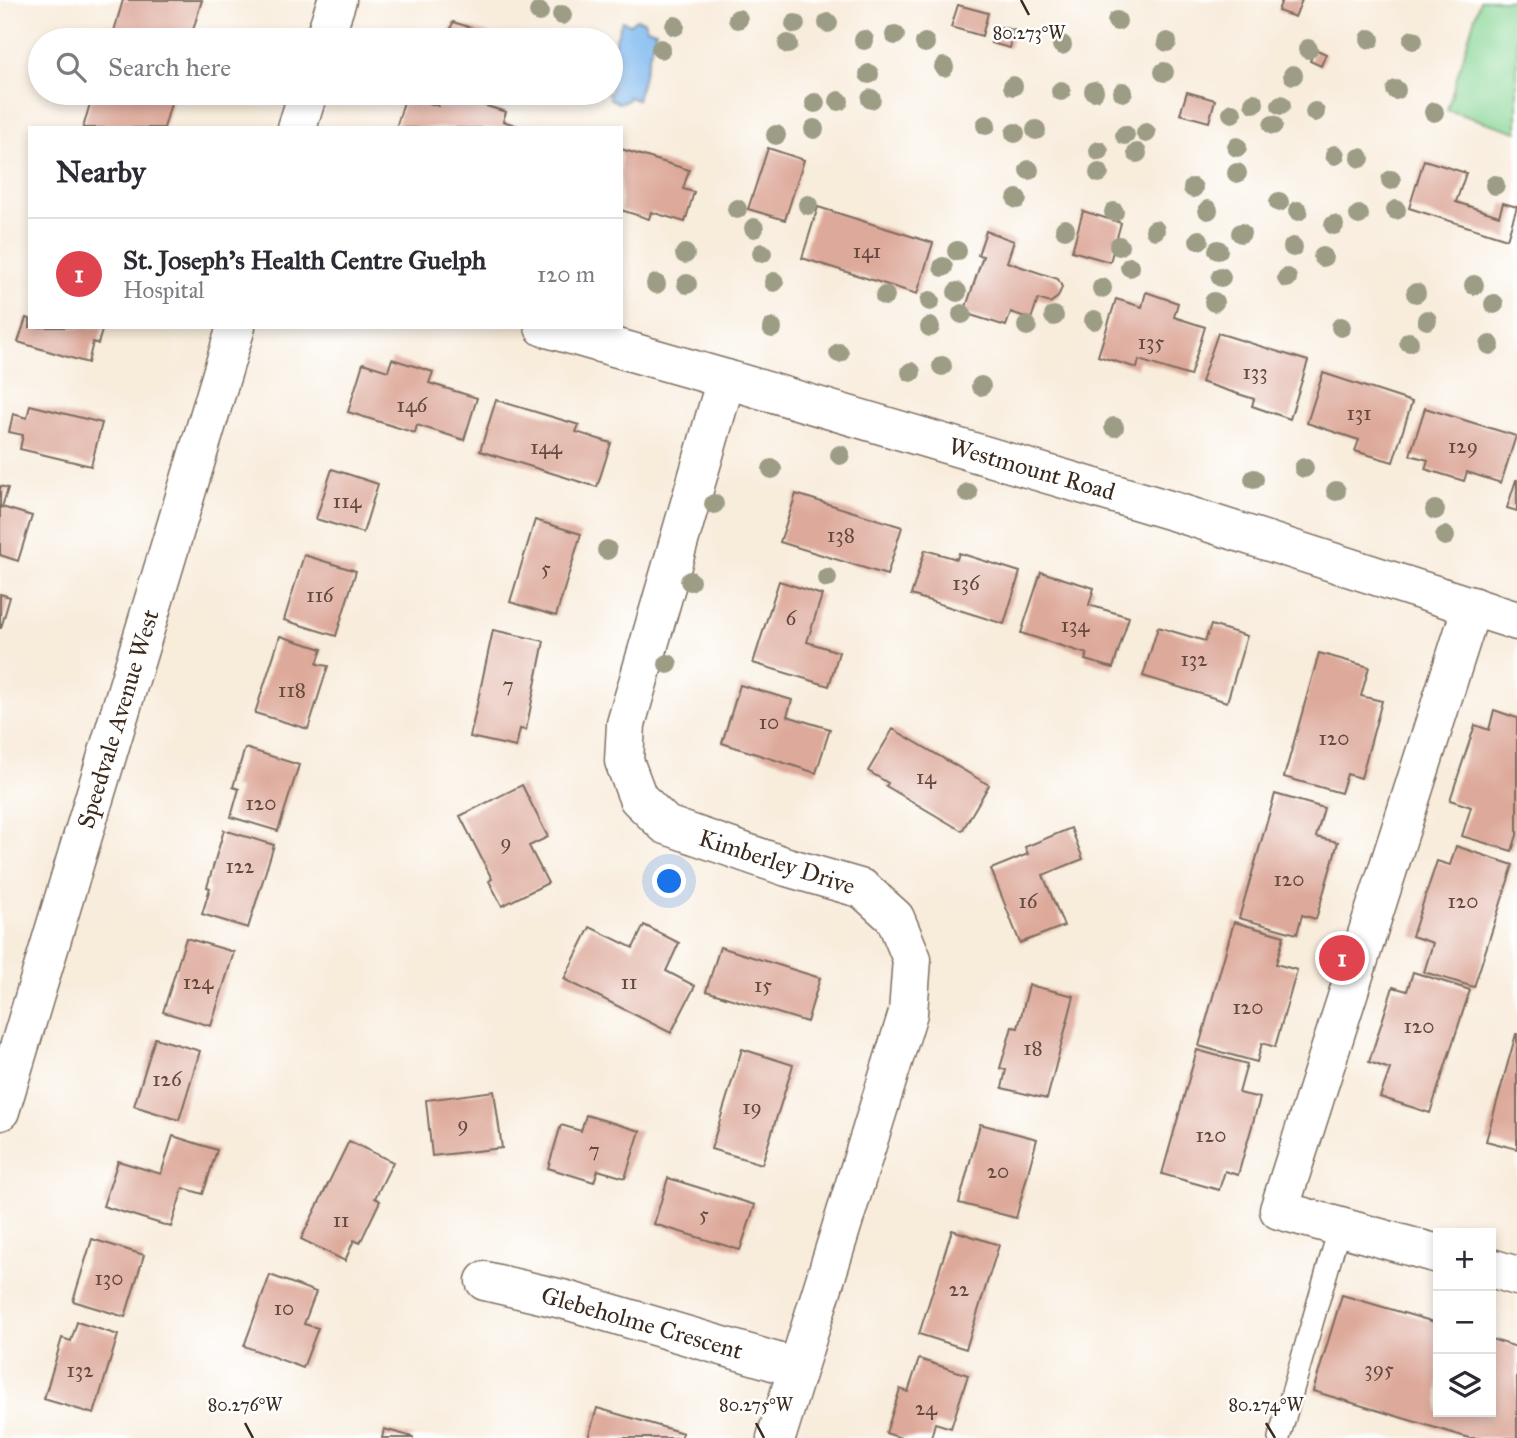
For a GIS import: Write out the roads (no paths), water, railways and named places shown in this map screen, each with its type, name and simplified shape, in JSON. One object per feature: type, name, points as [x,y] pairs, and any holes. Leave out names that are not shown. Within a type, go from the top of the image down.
[{"type":"street","points":[[328,28],[337,0]]},
{"type":"street","points":[[298,126],[304,105]]},
{"type":"street","name":"Speedvale Avenue West","points":[[0,1111],[235,329]]},
{"type":"street","name":"Westmount Road","points":[[551,329],[1164,508],[1517,621]]},
{"type":"street","name":"Kimberley Drive","points":[[726,379],[626,724],[624,761],[638,798],[666,825],[787,867],[863,889],[895,918],[912,959],[908,1013],[776,1438]]},
{"type":"street","points":[[1433,1253],[1279,1209],[1472,606]]},
{"type":"street","points":[[1496,1270],[1517,1276]]},
{"type":"street","name":"Glebeholme Crescent","points":[[485,1281],[566,1300],[797,1368]]},
{"type":"lane","points":[[1279,1438],[1340,1226]]},
{"type":"water","points":[[636,19],[644,21],[647,28],[656,31],[637,100],[628,97],[627,101],[623,102],[623,28],[620,28],[622,21],[630,24]]},
{"type":"place","name":"St. Joseph's Health Centre Guelph","points":[[1342,958]]}]
